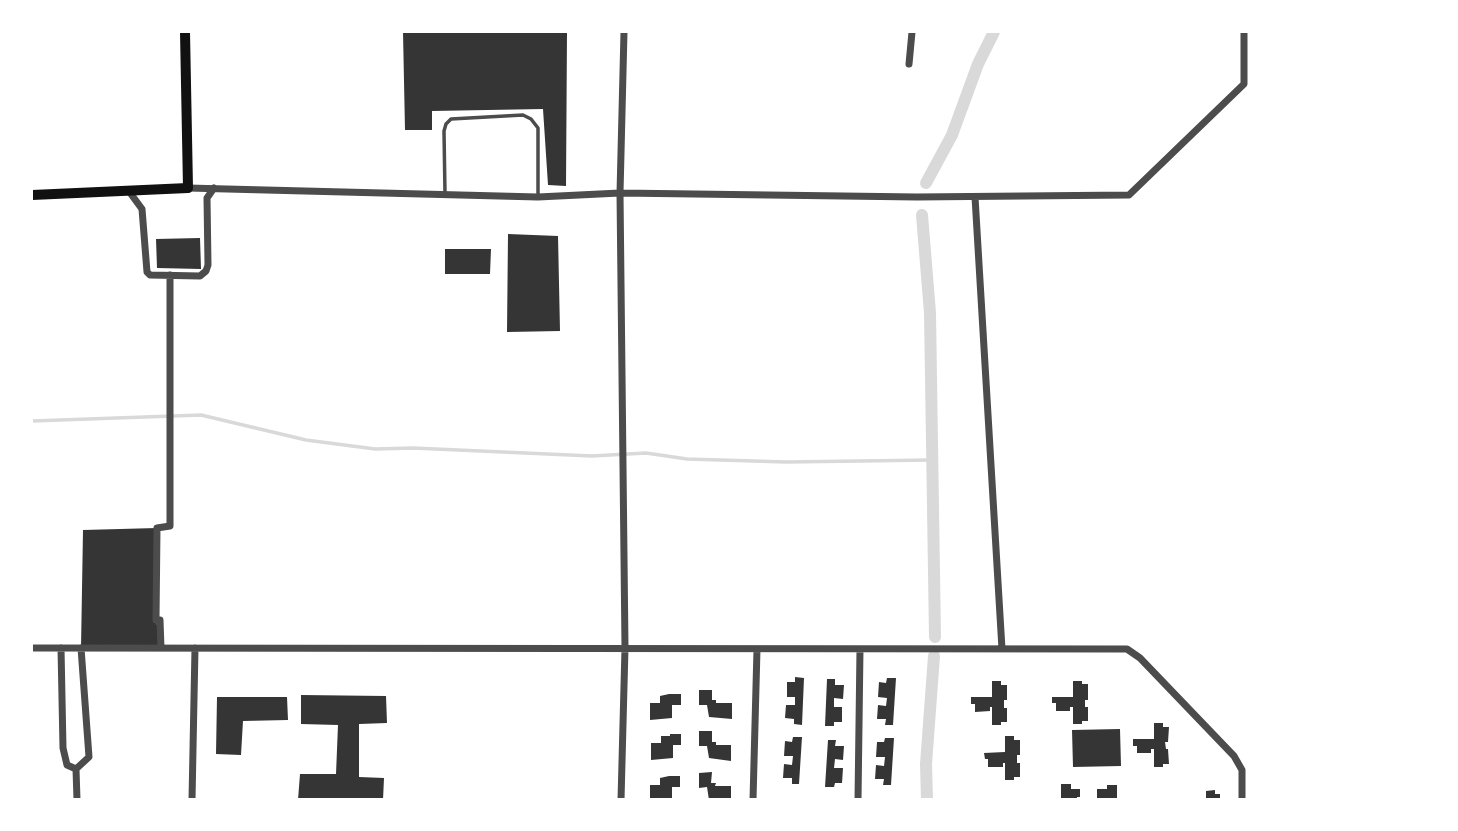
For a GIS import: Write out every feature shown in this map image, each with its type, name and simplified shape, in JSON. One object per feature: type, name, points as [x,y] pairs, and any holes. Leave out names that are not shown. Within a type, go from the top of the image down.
[{"type":"main road","points":[[32,195],[188,188],[185,32]]},
{"type":"street","points":[[621,800],[625,648],[620,193],[624,32]]},
{"type":"street","points":[[909,64],[912,32]]},
{"type":"street","points":[[188,188],[538,197],[620,193],[975,197],[1129,195],[1244,84],[1244,32]]},
{"type":"street","points":[[128,190],[142,209],[147,272],[150,275],[200,276],[208,265],[207,198],[214,188]]},
{"type":"street","points":[[975,197],[1002,649]]},
{"type":"street","points":[[161,648],[160,620],[156,620],[157,528],[170,526],[170,275]]},
{"type":"street","points":[[32,648],[1127,649],[1140,658],[1234,756],[1242,770],[1242,800]]},
{"type":"street","points":[[61,648],[63,748],[67,765],[76,769]]},
{"type":"street","points":[[77,800],[76,769],[89,757],[81,648]]},
{"type":"street","points":[[192,800],[195,648]]},
{"type":"street","points":[[753,800],[757,649]]},
{"type":"street","points":[[858,800],[860,649]]},
{"type":"lane","points":[[445,194],[444,131],[451,118],[523,115],[531,119],[538,128],[538,197]]},
{"type":"building","points":[[403,32],[567,32],[566,186],[548,185],[543,109],[432,111],[432,130],[405,130]]},
{"type":"building","points":[[508,234],[558,236],[560,331],[507,332]]},
{"type":"building","points":[[200,238],[201,269],[157,268],[156,239]]},
{"type":"building","points":[[445,249],[491,249],[490,274],[445,274]]},
{"type":"building","points":[[157,528],[156,620],[161,648],[81,648],[83,530]]},
{"type":"building","points":[[795,677],[804,678],[802,725],[794,724],[794,719],[785,718],[786,705],[795,705],[795,697],[787,697],[787,682],[795,682]]},
{"type":"building","points":[[887,678],[896,678],[893,725],[885,725],[886,719],[877,719],[878,705],[886,706],[887,698],[878,697],[879,682],[886,683]]},
{"type":"building","points":[[827,679],[835,679],[835,685],[844,685],[843,699],[834,698],[834,707],[842,707],[842,722],[834,722],[834,726],[825,726]]},
{"type":"building","points":[[992,681],[1001,681],[1001,685],[1007,685],[1004,708],[1007,708],[1007,722],[1001,722],[1001,725],[992,725],[992,707],[990,711],[975,712],[975,704],[971,704],[971,697],[992,697]]},
{"type":"building","points":[[1073,681],[1088,684],[1085,707],[1088,707],[1088,721],[1082,721],[1082,724],[1073,724],[1073,707],[1070,707],[1070,711],[1056,711],[1056,703],[1052,703],[1052,697],[1073,697]]},
{"type":"building","points":[[699,690],[712,690],[712,700],[716,700],[716,703],[732,703],[732,719],[709,717],[707,705],[699,705]]},
{"type":"building","points":[[681,694],[681,705],[672,705],[672,718],[650,720],[650,703],[660,703],[660,696]]},
{"type":"building","points":[[301,695],[386,696],[387,723],[359,724],[359,777],[384,778],[383,800],[298,800],[300,774],[336,774],[338,725],[301,724]]},
{"type":"building","points":[[217,697],[287,697],[288,720],[243,721],[241,755],[216,754]]},
{"type":"building","points":[[1154,723],[1163,723],[1163,727],[1169,727],[1168,742],[1165,742],[1169,764],[1163,764],[1163,767],[1154,767],[1154,749],[1151,749],[1151,753],[1137,753],[1137,746],[1133,746],[1133,739],[1154,739]]},
{"type":"building","points":[[1120,729],[1121,766],[1073,767],[1072,730]]},
{"type":"building","points":[[699,731],[712,731],[712,742],[716,742],[716,745],[731,745],[731,761],[709,758],[707,746],[699,746]]},
{"type":"building","points":[[681,734],[681,745],[673,745],[673,758],[651,760],[651,743],[661,743],[661,736]]},
{"type":"building","points":[[1005,736],[1014,736],[1014,740],[1020,740],[1017,763],[1020,763],[1020,777],[1014,777],[1014,780],[1005,780],[1005,763],[1003,767],[988,767],[988,759],[985,759],[984,753],[1005,752]]},
{"type":"building","points":[[793,737],[802,737],[799,784],[792,784],[792,778],[783,778],[784,764],[792,765],[793,756],[784,756],[785,741],[792,742]]},
{"type":"building","points":[[885,738],[894,738],[891,785],[883,785],[884,779],[875,779],[876,765],[884,766],[885,757],[876,757],[877,742],[884,742]]},
{"type":"building","points":[[828,740],[836,740],[835,746],[844,746],[843,760],[835,759],[834,768],[843,768],[842,783],[835,783],[834,787],[825,787]]},
{"type":"building","points":[[712,772],[711,783],[716,783],[715,786],[731,786],[731,800],[709,800],[707,787],[699,788],[699,773]]},
{"type":"building","points":[[680,776],[680,787],[672,787],[672,800],[650,800],[650,785],[660,785],[660,778]]},
{"type":"building","points":[[1061,784],[1071,784],[1071,789],[1080,789],[1080,797],[1077,797],[1077,800],[1061,800]]},
{"type":"building","points":[[1107,785],[1117,785],[1117,800],[1097,800],[1097,789],[1107,789]]},
{"type":"building","points":[[1215,790],[1215,794],[1220,794],[1220,800],[1206,800],[1206,791]]},
{"type":"waterway","points":[[926,183],[952,135],[978,64],[994,32]]},
{"type":"waterway","points":[[922,215],[930,313],[935,637]]},
{"type":"waterway","points":[[32,421],[201,415],[306,440],[375,449],[413,448],[592,456],[646,453],[687,459],[786,462],[933,460]]},
{"type":"waterway","points":[[927,800],[926,764],[934,656]]}]
